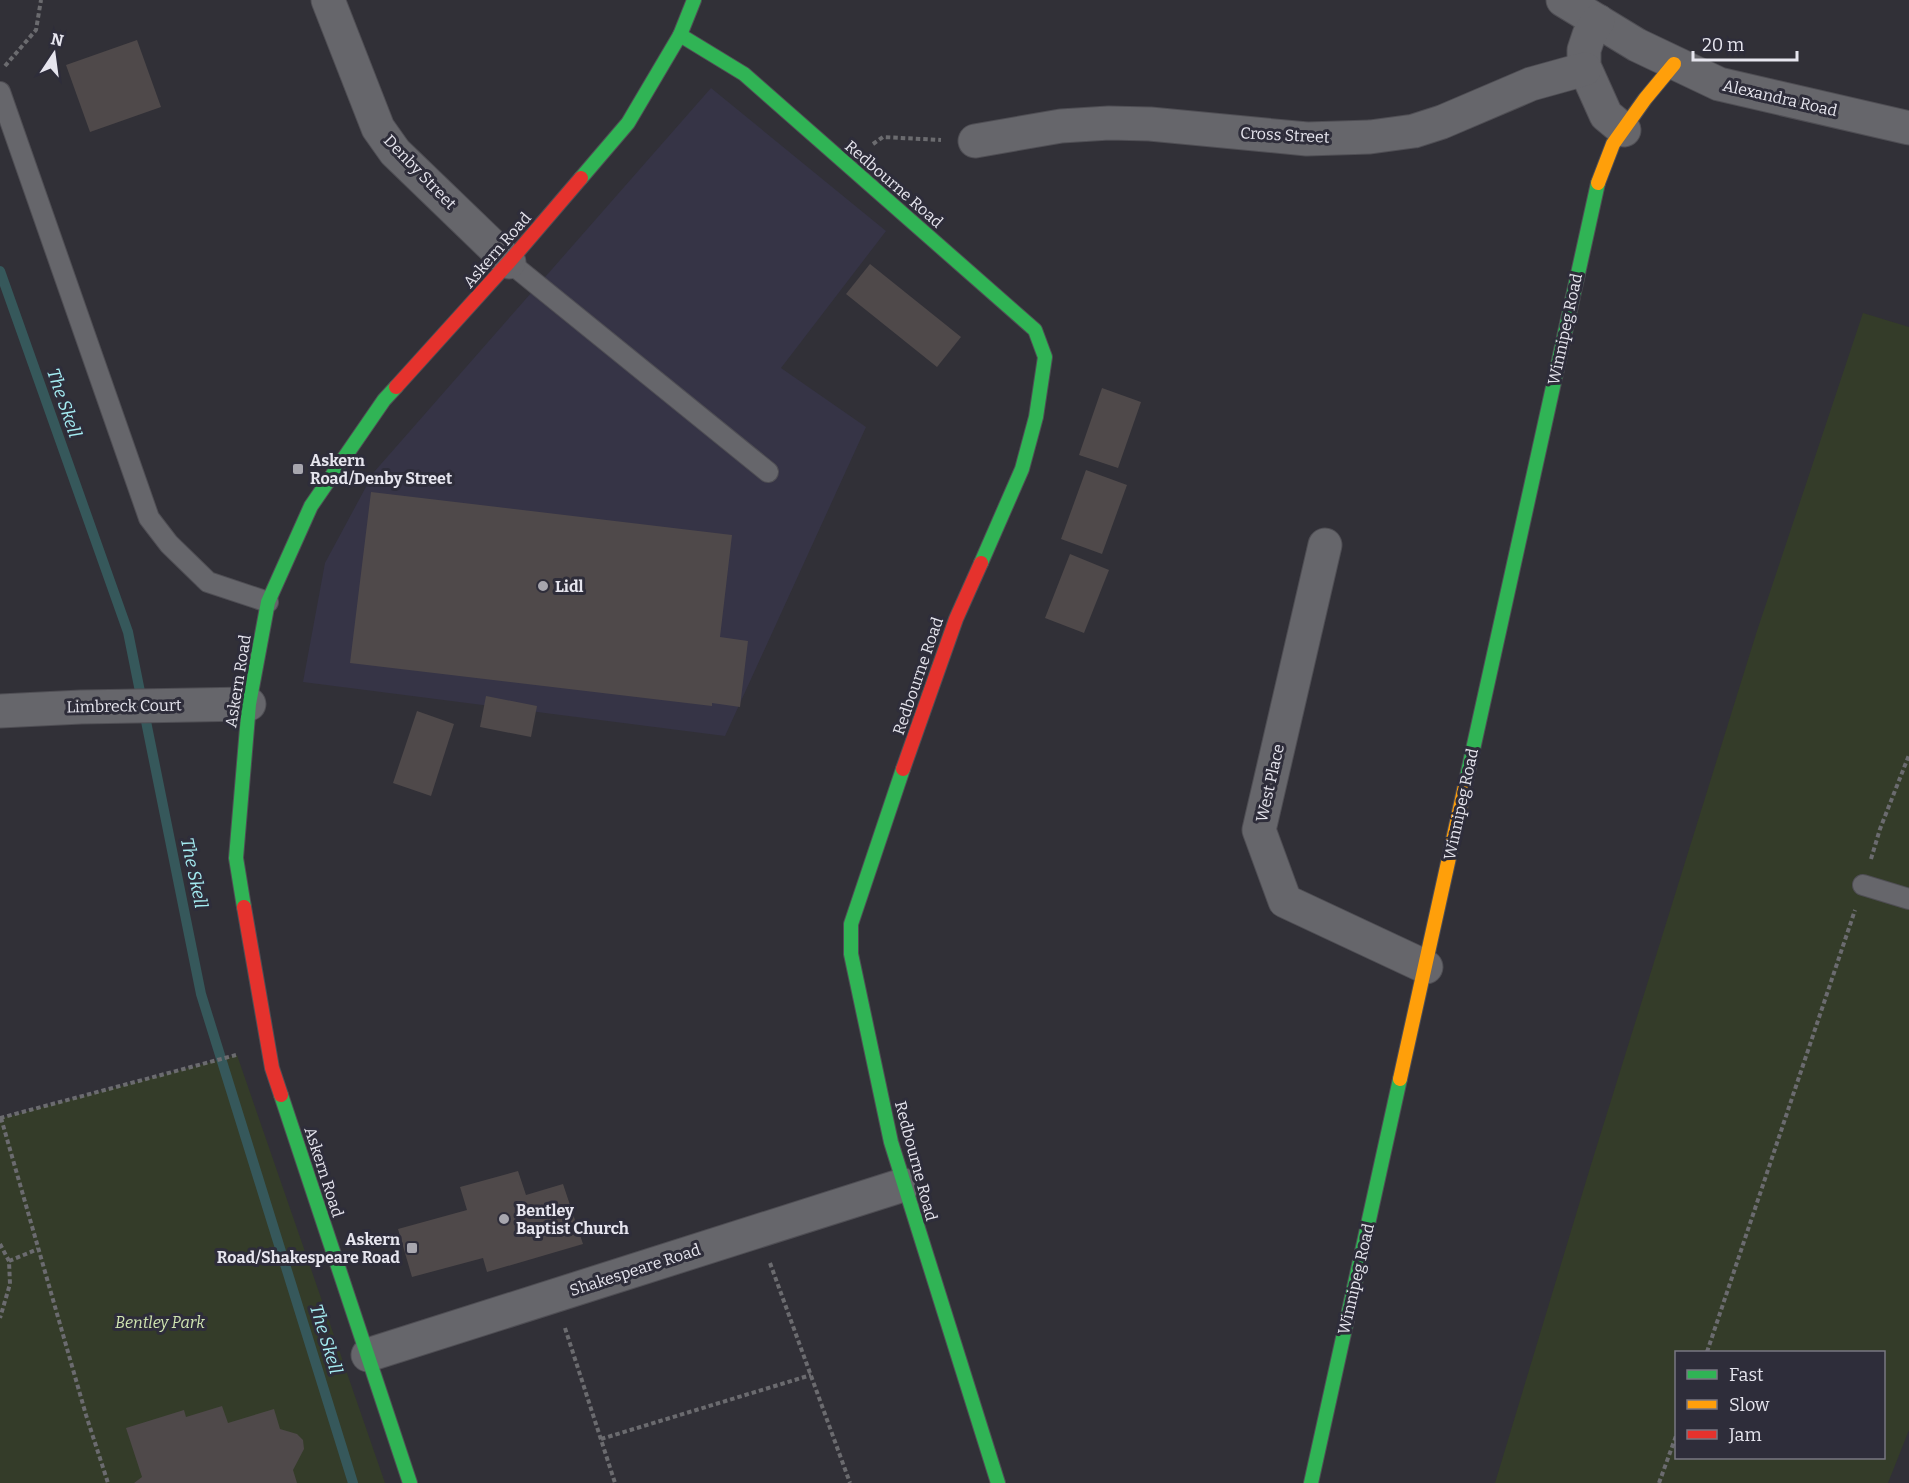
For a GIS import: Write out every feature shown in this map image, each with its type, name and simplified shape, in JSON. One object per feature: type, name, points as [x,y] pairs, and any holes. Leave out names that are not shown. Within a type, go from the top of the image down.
[{"type":"main road","name":"Askern Road","points":[[410,1483],[272,1068],[236,858],[249,704],[268,602],[311,506],[384,400],[509,262],[628,123],[655,81],[680,35],[694,0]]},
{"type":"main road","name":"Redbourne Road","points":[[680,35],[744,74],[1035,330],[1045,357],[1036,417],[1022,469],[956,619],[851,924],[851,954],[891,1142],[994,1482]]},
{"type":"main road","name":"Winnipeg Road","points":[[1311,1483],[1596,188],[1613,144],[1645,99],[1674,64]]},
{"type":"street","name":"Denby Street","points":[[328,0],[378,128],[395,152],[509,262]]},
{"type":"street","name":"Alexandra Road","points":[[1563,0],[1637,45],[1719,84],[1909,128]]},
{"type":"street","points":[[1598,21],[1589,35],[1584,50],[1585,69],[1606,115],[1624,130]]},
{"type":"street","name":"Cross Street","points":[[975,141],[1061,126],[1109,123],[1150,124],[1307,139],[1370,137],[1414,131],[1442,122],[1531,84],[1585,69]]},
{"type":"street","name":"West Place","points":[[1325,545],[1259,830],[1285,901],[1426,968]]},
{"type":"street","name":"Limbreck Court","points":[[0,711],[249,704]]},
{"type":"street","name":"Shakespeare Road","points":[[368,1355],[903,1185]]},
{"type":"lane","points":[[0,92],[149,518],[169,544],[208,582],[268,602]]},
{"type":"lane","points":[[509,262],[768,472]]},
{"type":"lane","points":[[1863,885],[1909,899]]},
{"type":"path","points":[[0,72],[36,30],[41,0]]},
{"type":"path","points":[[843,162],[883,137],[975,141]]},
{"type":"path","points":[[1708,1351],[1880,829],[1909,755]]},
{"type":"path","points":[[108,1483],[86,1415],[0,1118],[245,1053]]},
{"type":"path","points":[[759,1231],[850,1483]]},
{"type":"path","points":[[0,1244],[9,1261],[10,1284],[0,1318]]},
{"type":"path","points":[[9,1261],[38,1249]]},
{"type":"path","points":[[554,1296],[615,1483]]},
{"type":"path","points":[[600,1439],[811,1375]]},
{"type":"path","points":[[1659,1483],[1675,1441]]},
{"type":"shaded area","points":[[711,88],[886,231],[781,368],[866,427],[725,736],[303,682],[325,563],[374,472]]},
{"type":"green space","points":[[1863,313],[1909,327],[1909,1430],[1888,1483],[1495,1483],[1756,634]]},
{"type":"green space","name":"Bentley Park","points":[[237,1055],[385,1483],[0,1483],[0,1116],[1,1118]]},
{"type":"building","points":[[137,40],[161,107],[90,132],[66,65]]},
{"type":"building","points":[[870,264],[961,337],[937,367],[846,294]]},
{"type":"building","points":[[1102,388],[1141,402],[1118,468],[1079,455]]},
{"type":"building","points":[[1086,470],[1127,485],[1102,554],[1061,539]]},
{"type":"building","name":"Lidl","points":[[371,492],[732,535],[720,637],[748,641],[740,707],[712,703],[712,706],[350,663]]},
{"type":"building","points":[[1070,554],[1109,570],[1084,633],[1045,618]]},
{"type":"building","points":[[486,696],[537,706],[531,737],[480,727]]},
{"type":"building","points":[[417,711],[454,724],[431,796],[393,783]]},
{"type":"building","name":"Bentley Baptist Church","points":[[518,1171],[526,1195],[563,1184],[583,1244],[487,1272],[483,1258],[412,1277],[398,1229],[467,1210],[460,1187]]},
{"type":"building","points":[[222,1406],[228,1423],[274,1409],[280,1429],[297,1434],[303,1440],[304,1449],[293,1470],[297,1483],[134,1483],[142,1477],[126,1428],[184,1410],[186,1417]]},
{"type":"waterway","name":"The Skell","points":[[0,271],[128,632],[201,994],[353,1483]]},
{"type":"traffic: fast","points":[[581,178],[628,123],[680,35],[694,0]]},
{"type":"traffic: fast","points":[[680,35],[744,74],[1035,330],[1045,357],[1036,417],[1022,469],[981,563]]},
{"type":"traffic: fast","points":[[1466,781],[1598,183]]},
{"type":"traffic: fast","points":[[244,907],[236,858],[249,704],[268,602],[311,506],[384,400],[396,387]]},
{"type":"traffic: fast","points":[[903,769],[851,924],[851,954],[891,1142],[998,1483]]},
{"type":"traffic: fast","points":[[1311,1483],[1400,1079]]},
{"type":"traffic: fast","points":[[281,1095],[410,1483]]},
{"type":"traffic: slow","points":[[1598,183],[1613,144],[1645,99],[1674,64]]},
{"type":"traffic: slow","points":[[1400,1079],[1466,781]]},
{"type":"traffic: jam","points":[[396,387],[581,178]]},
{"type":"traffic: jam","points":[[903,769],[956,619],[981,563]]},
{"type":"traffic: jam","points":[[244,907],[272,1068],[281,1095]]},
{"type":"place","name":"Askern Road/Denby Street","points":[[298,469]]},
{"type":"place","name":"Lidl","points":[[543,586]]},
{"type":"place","name":"Bentley Baptist Church","points":[[504,1219]]},
{"type":"place","name":"Askern Road/Shakespeare Road","points":[[412,1248]]}]
